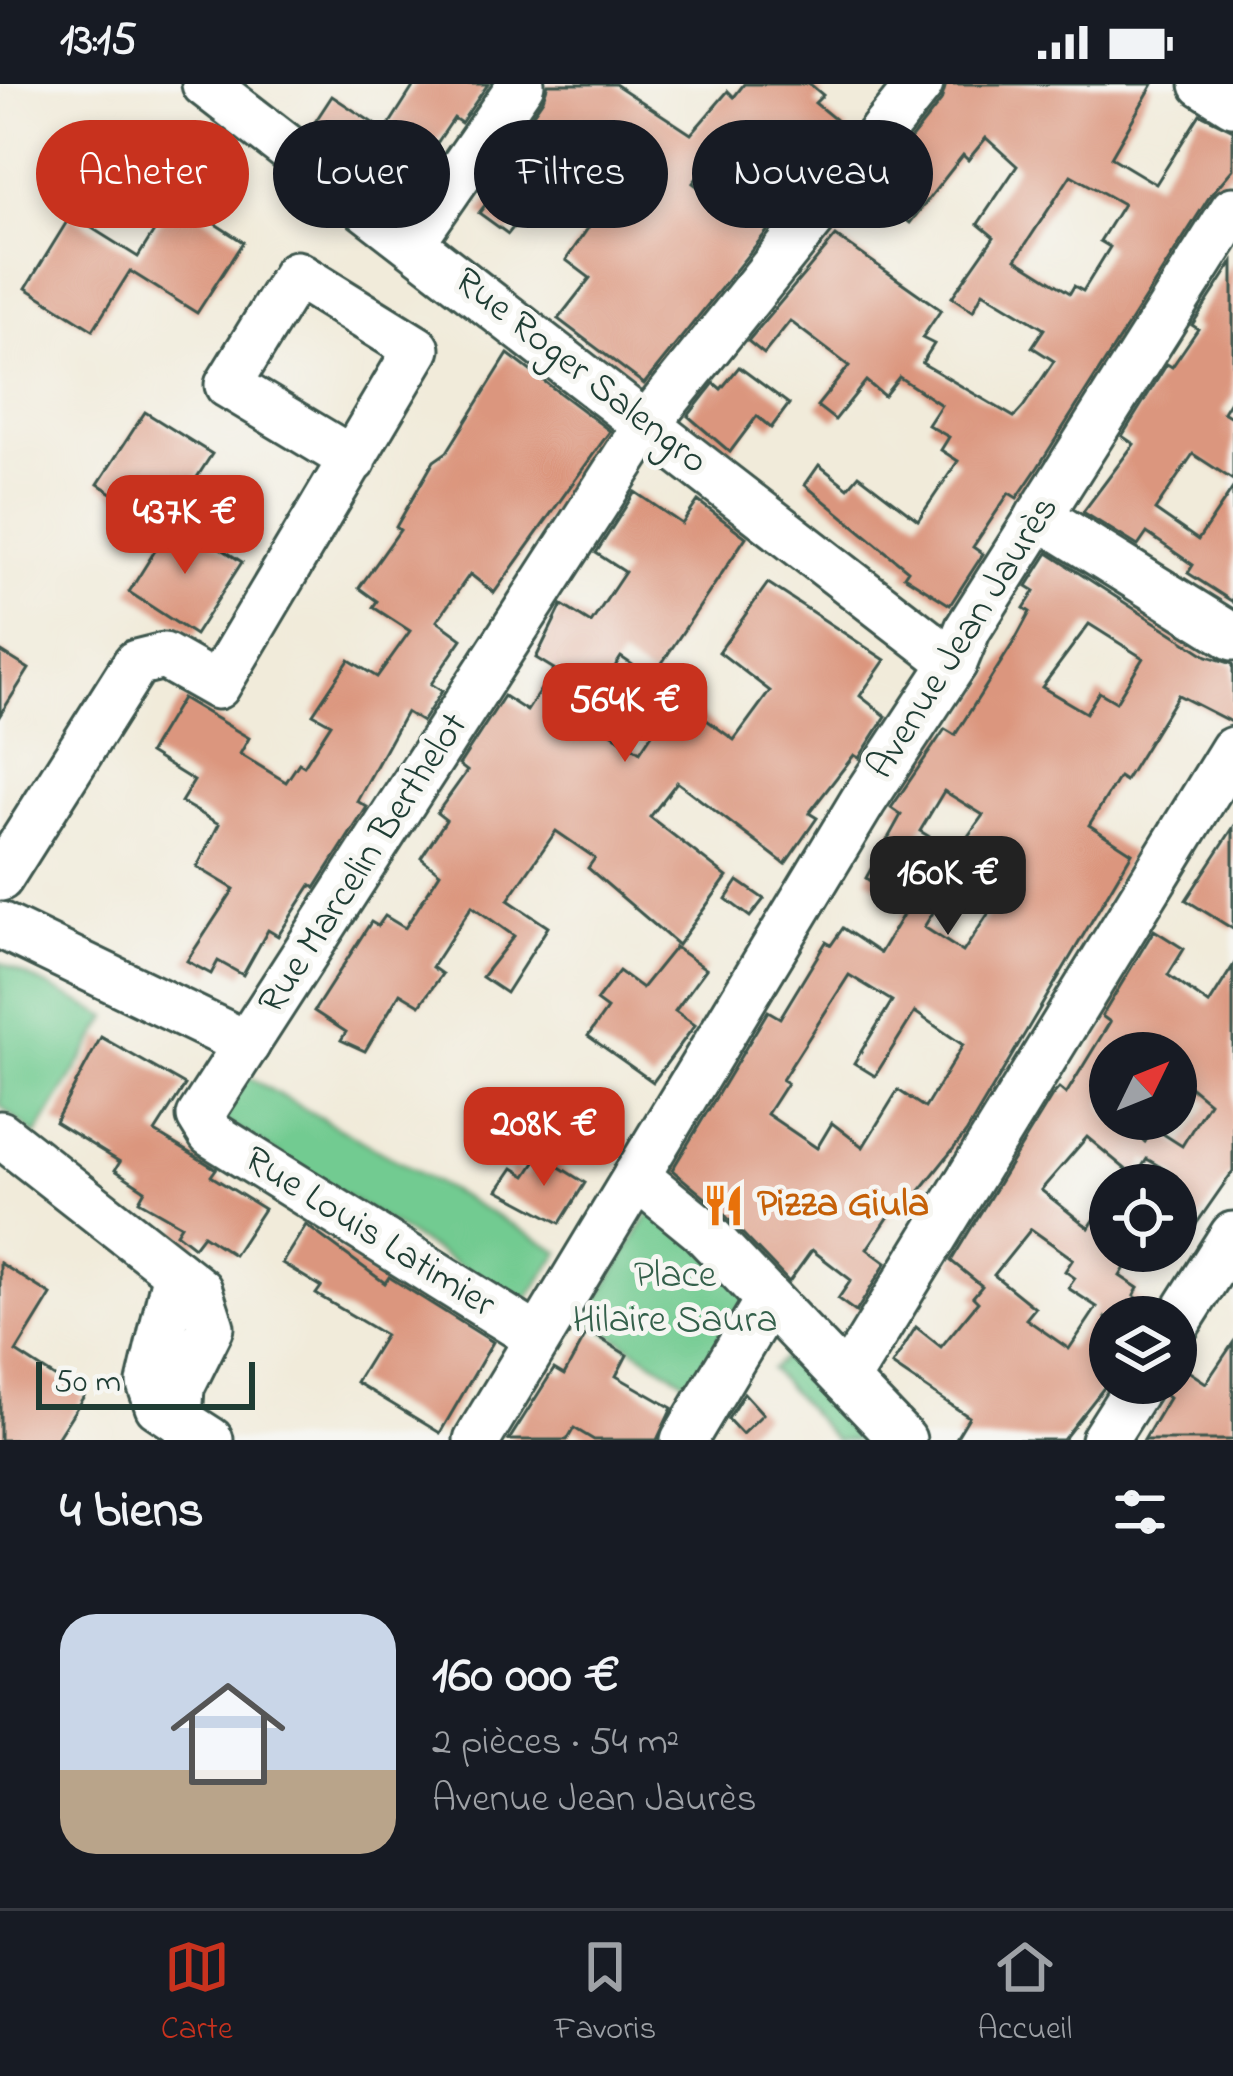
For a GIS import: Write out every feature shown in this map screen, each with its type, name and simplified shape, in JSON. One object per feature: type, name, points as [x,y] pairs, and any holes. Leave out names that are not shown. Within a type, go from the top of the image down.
[{"type":"street","name":"Rue Roger Salengro","points":[[205,84],[954,663]]},
{"type":"street","points":[[412,242],[520,84]]},
{"type":"street","name":"Rue Marcelin Berthelot","points":[[202,1126],[200,1116],[647,424],[920,84]]},
{"type":"street","points":[[1203,84],[1233,104]]},
{"type":"street","name":"Avenue Jean Jaurès","points":[[477,1440],[863,801],[954,663],[968,629],[1233,210]]},
{"type":"street","points":[[0,878],[136,663],[164,656],[217,686],[353,460]]},
{"type":"street","points":[[1039,516],[1233,637]]},
{"type":"street","points":[[846,1380],[1233,750]]},
{"type":"street","points":[[0,925],[247,1044]]},
{"type":"street","name":"Rue Louis Latimier","points":[[202,1126],[538,1338]]},
{"type":"street","points":[[2,1142],[199,1290],[212,1327],[181,1387],[194,1430]]},
{"type":"street","points":[[636,1176],[702,1230],[903,1440]]},
{"type":"street","points":[[1194,1296],[1233,1235]]},
{"type":"street","points":[[684,1440],[768,1300]]},
{"type":"street","points":[[1104,1440],[1127,1404]]},
{"type":"green space","points":[[0,962],[108,1017],[36,1136],[0,1106]]},
{"type":"green space","points":[[246,1076],[560,1252],[523,1305],[219,1118]]},
{"type":"green space","name":"Place Hilaire Saura","points":[[653,1207],[762,1297],[706,1394],[586,1319]]},
{"type":"green space","points":[[788,1353],[870,1440],[835,1440],[771,1369]]},
{"type":"building","points":[[415,84],[488,84],[461,123],[454,118],[450,124],[450,120],[392,120]]},
{"type":"building","points":[[548,84],[615,84],[692,133],[692,228],[770,228],[644,384],[558,319],[590,278],[566,260],[588,228],[668,228],[668,120],[529,120]]},
{"type":"building","points":[[744,84],[810,84],[823,95],[815,103],[836,120],[703,120],[728,91],[734,97]]},
{"type":"building","points":[[946,84],[1153,84],[1111,157],[1156,184],[1200,114],[1233,130],[1233,169],[1210,196],[1017,498],[1009,493],[973,547],[983,554],[950,605],[904,576],[908,570],[805,485],[819,465],[848,488],[859,475],[918,520],[958,461],[941,450],[949,437],[928,425],[941,405],[899,377],[884,396],[866,381],[835,420],[817,406],[849,366],[790,321],[764,354],[748,341],[836,236],[941,310],[922,338],[934,344],[922,363],[1014,417],[1023,407],[1054,361],[1032,347],[1044,329],[983,292],[973,311],[952,297],[994,237],[978,224],[1017,166],[986,138],[968,160],[963,155],[933,193],[933,120],[926,120],[941,101]],"holes":[[[1071,175],[1123,204],[1100,241],[1110,247],[1083,291],[1074,286],[1070,293],[1016,259]]]},
{"type":"building","points":[[332,96],[368,120],[316,120]]},
{"type":"building","points":[[63,228],[92,228],[138,257],[156,228],[221,228],[243,242],[197,313],[130,271],[93,330],[26,288]]},
{"type":"building","points":[[1233,262],[1233,396],[1223,412],[1233,418],[1233,480],[1193,454],[1155,510],[1198,540],[1233,488],[1233,602],[1188,573],[1193,565],[1147,533],[1138,546],[1083,512],[1134,444],[1122,436],[1167,364],[1172,367],[1198,329],[1192,325]]},
{"type":"building","points":[[508,354],[610,431],[494,593],[470,574],[437,621],[462,639],[431,684],[442,691],[422,722],[406,712],[357,801],[367,807],[315,888],[311,885],[278,936],[268,930],[243,975],[218,961],[211,974],[187,961],[234,889],[197,867],[219,824],[181,802],[194,781],[149,753],[182,698],[249,738],[240,754],[286,782],[299,763],[304,766],[331,724],[313,714],[349,660],[377,677],[410,631],[373,607],[377,601],[359,588],[400,530],[396,527],[434,461],[447,452]]},
{"type":"building","points":[[739,367],[789,404],[771,428],[757,416],[730,452],[688,416],[714,383],[721,389]]},
{"type":"building","points":[[145,412],[212,454],[165,527],[98,484]]},
{"type":"building","points":[[635,492],[682,524],[698,501],[746,537],[652,678],[621,657],[584,715],[640,752],[666,713],[679,721],[689,707],[734,740],[770,691],[719,652],[768,583],[885,660],[860,696],[886,716],[859,758],[854,755],[809,813],[817,818],[785,864],[677,782],[650,817],[727,877],[678,945],[588,868],[595,858],[556,831],[508,900],[548,927],[506,993],[482,977],[514,936],[472,906],[432,967],[442,974],[420,1005],[400,993],[365,1051],[341,1040],[346,1032],[314,1011],[371,922],[378,926],[385,916],[405,928],[440,873],[421,858],[446,820],[437,813],[467,771],[459,765],[504,696],[527,711],[554,669],[536,658],[562,605],[591,623],[625,572],[596,553]]},
{"type":"building","points":[[175,519],[242,562],[195,635],[129,592]]},
{"type":"building","points":[[1048,553],[1207,656],[1233,664],[1233,723],[1178,695],[1125,781],[1119,777],[1089,825],[1132,853],[966,1133],[903,1212],[896,1206],[867,1249],[886,1263],[856,1312],[838,1299],[851,1280],[812,1250],[789,1282],[721,1211],[672,1170],[768,1011],[780,1018],[826,942],[831,945],[843,928],[880,953],[907,908],[866,878],[901,815],[891,808],[945,729],[955,735],[1015,640],[1030,612],[1024,608],[1035,591],[1027,586]],"holes":[[[1089,624],[1143,658],[1116,702],[1099,692],[1086,713],[1042,687]],[[944,791],[983,815],[956,853],[920,831]],[[950,885],[990,911],[963,952],[924,927]],[[849,975],[892,1001],[854,1063],[875,1076],[915,1012],[963,1045],[925,1108],[898,1090],[863,1147],[832,1123],[817,1148],[767,1114],[787,1083],[782,1080]]]},
{"type":"building","points":[[0,651],[29,669],[0,715]]},
{"type":"building","points":[[1233,828],[1233,929],[1186,900]]},
{"type":"building","points":[[738,881],[764,899],[750,917],[726,899]]},
{"type":"building","points":[[1154,930],[1184,949],[1168,975],[1209,1004],[1233,966],[1233,1171],[1197,1223],[1197,1164],[1156,1164],[1147,1159],[1144,1164],[1119,1164],[1091,1140],[1173,1140],[1182,1146],[1186,1140],[1197,1140],[1197,1122],[1209,1102],[1197,1092],[1197,1032],[1104,1032],[1110,1022],[1102,1016]]},
{"type":"building","points":[[675,947],[706,969],[675,1011],[695,1025],[653,1082],[588,1036],[607,1009],[596,1001],[619,971],[642,988]]},
{"type":"building","points":[[101,1037],[185,1085],[155,1132],[216,1169],[211,1176],[264,1209],[234,1255],[203,1235],[194,1247],[176,1233],[181,1225],[139,1201],[145,1190],[115,1170],[120,1162],[55,1122]]},
{"type":"building","points":[[1089,1056],[1089,1139],[1041,1190],[1089,1228],[1089,1272],[1122,1272],[1120,1276],[1138,1288],[1134,1296],[1089,1296],[1089,1302],[1068,1288],[1075,1278],[1065,1271],[1073,1259],[1031,1229],[994,1275],[1035,1308],[1026,1319],[1069,1349],[1089,1319],[1091,1404],[1063,1440],[955,1440],[969,1417],[892,1365],[916,1327],[941,1347],[978,1302],[973,1297],[982,1286],[951,1261],[1052,1096],[1059,1088],[1066,1094]]},
{"type":"building","points":[[540,1155],[585,1183],[560,1223],[498,1190],[513,1168],[526,1176]]},
{"type":"building","points":[[306,1225],[385,1283],[389,1277],[493,1342],[440,1433],[356,1382],[385,1335],[316,1294],[321,1287],[282,1263]]},
{"type":"building","points":[[0,1263],[51,1295],[16,1352],[84,1396],[56,1440],[0,1440]]},
{"type":"building","points":[[588,1331],[627,1355],[616,1376],[672,1408],[657,1440],[594,1440],[574,1428],[567,1440],[509,1440],[554,1369],[564,1375]]},
{"type":"building","points":[[1233,1343],[1233,1440],[1144,1440],[1165,1404],[1197,1404],[1197,1377],[1206,1383]]},
{"type":"building","points":[[744,1393],[763,1414],[742,1434],[728,1419]]},
{"type":"place","name":"Pizza Giula","points":[[723,1205]]}]
